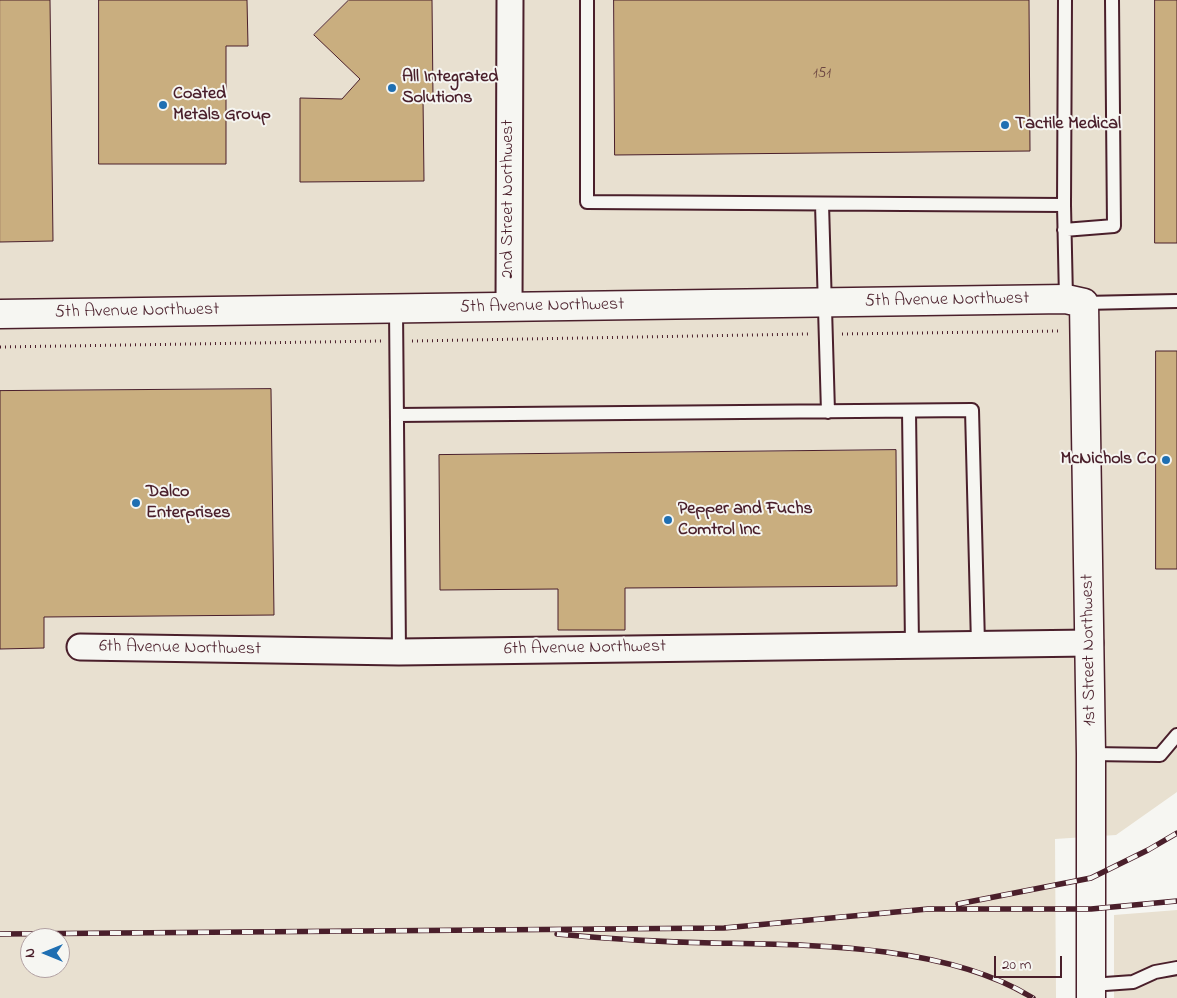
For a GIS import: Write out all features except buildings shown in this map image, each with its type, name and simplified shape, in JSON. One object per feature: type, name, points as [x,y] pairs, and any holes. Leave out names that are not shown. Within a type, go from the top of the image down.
[{"type":"street","name":"2nd Street Northwest","points":[[509,307],[510,0]]},
{"type":"street","name":"5th Avenue Northwest","points":[[0,314],[1075,301]]},
{"type":"street","name":"1st Street Northwest","points":[[1075,301],[1086,330],[1091,754],[1091,992]]},
{"type":"street","name":"6th Avenue Northwest","points":[[80,647],[399,652],[1090,643]]},
{"type":"lane","points":[[587,0],[587,202],[1064,205]]},
{"type":"lane","points":[[1066,0],[1064,230],[1075,301],[1177,301]]},
{"type":"lane","points":[[1064,230],[1114,226],[1112,0]]},
{"type":"lane","points":[[822,204],[828,412]]},
{"type":"lane","points":[[396,309],[399,652]]},
{"type":"lane","points":[[397,415],[972,410],[978,644]]},
{"type":"lane","points":[[909,411],[912,645]]},
{"type":"lane","points":[[1091,754],[1160,755],[1177,735]]},
{"type":"lane","points":[[1091,992],[1133,982],[1155,972],[1177,968]]},
{"type":"path","points":[[0,347],[1086,330]]},
{"type":"shaded area","points":[[0,0],[1177,0],[1177,792],[1116,835],[1055,839],[1056,998],[0,998]]},
{"type":"shaded area","points":[[1177,910],[1177,998],[1114,998],[1114,915]]},
{"type":"railway","points":[[958,904],[1091,878],[1148,850],[1177,833]]},
{"type":"railway","points":[[0,934],[724,928],[928,909],[1091,909],[1177,901]]},
{"type":"railway","points":[[557,934],[615,939],[792,945],[877,951],[919,957],[960,967],[998,980],[1033,998]]},
{"type":"place","name":"All Integrated Solutions","points":[[392,88]]},
{"type":"place","name":"Coated Metals Group","points":[[163,105]]},
{"type":"place","name":"Tactile Medical","points":[[1005,125]]},
{"type":"place","name":"McNichols Co","points":[[1166,460]]},
{"type":"place","name":"Dalco Enterprises","points":[[136,503]]},
{"type":"place","name":"Pepper and Fuchs Comtrol Inc","points":[[668,520]]}]
